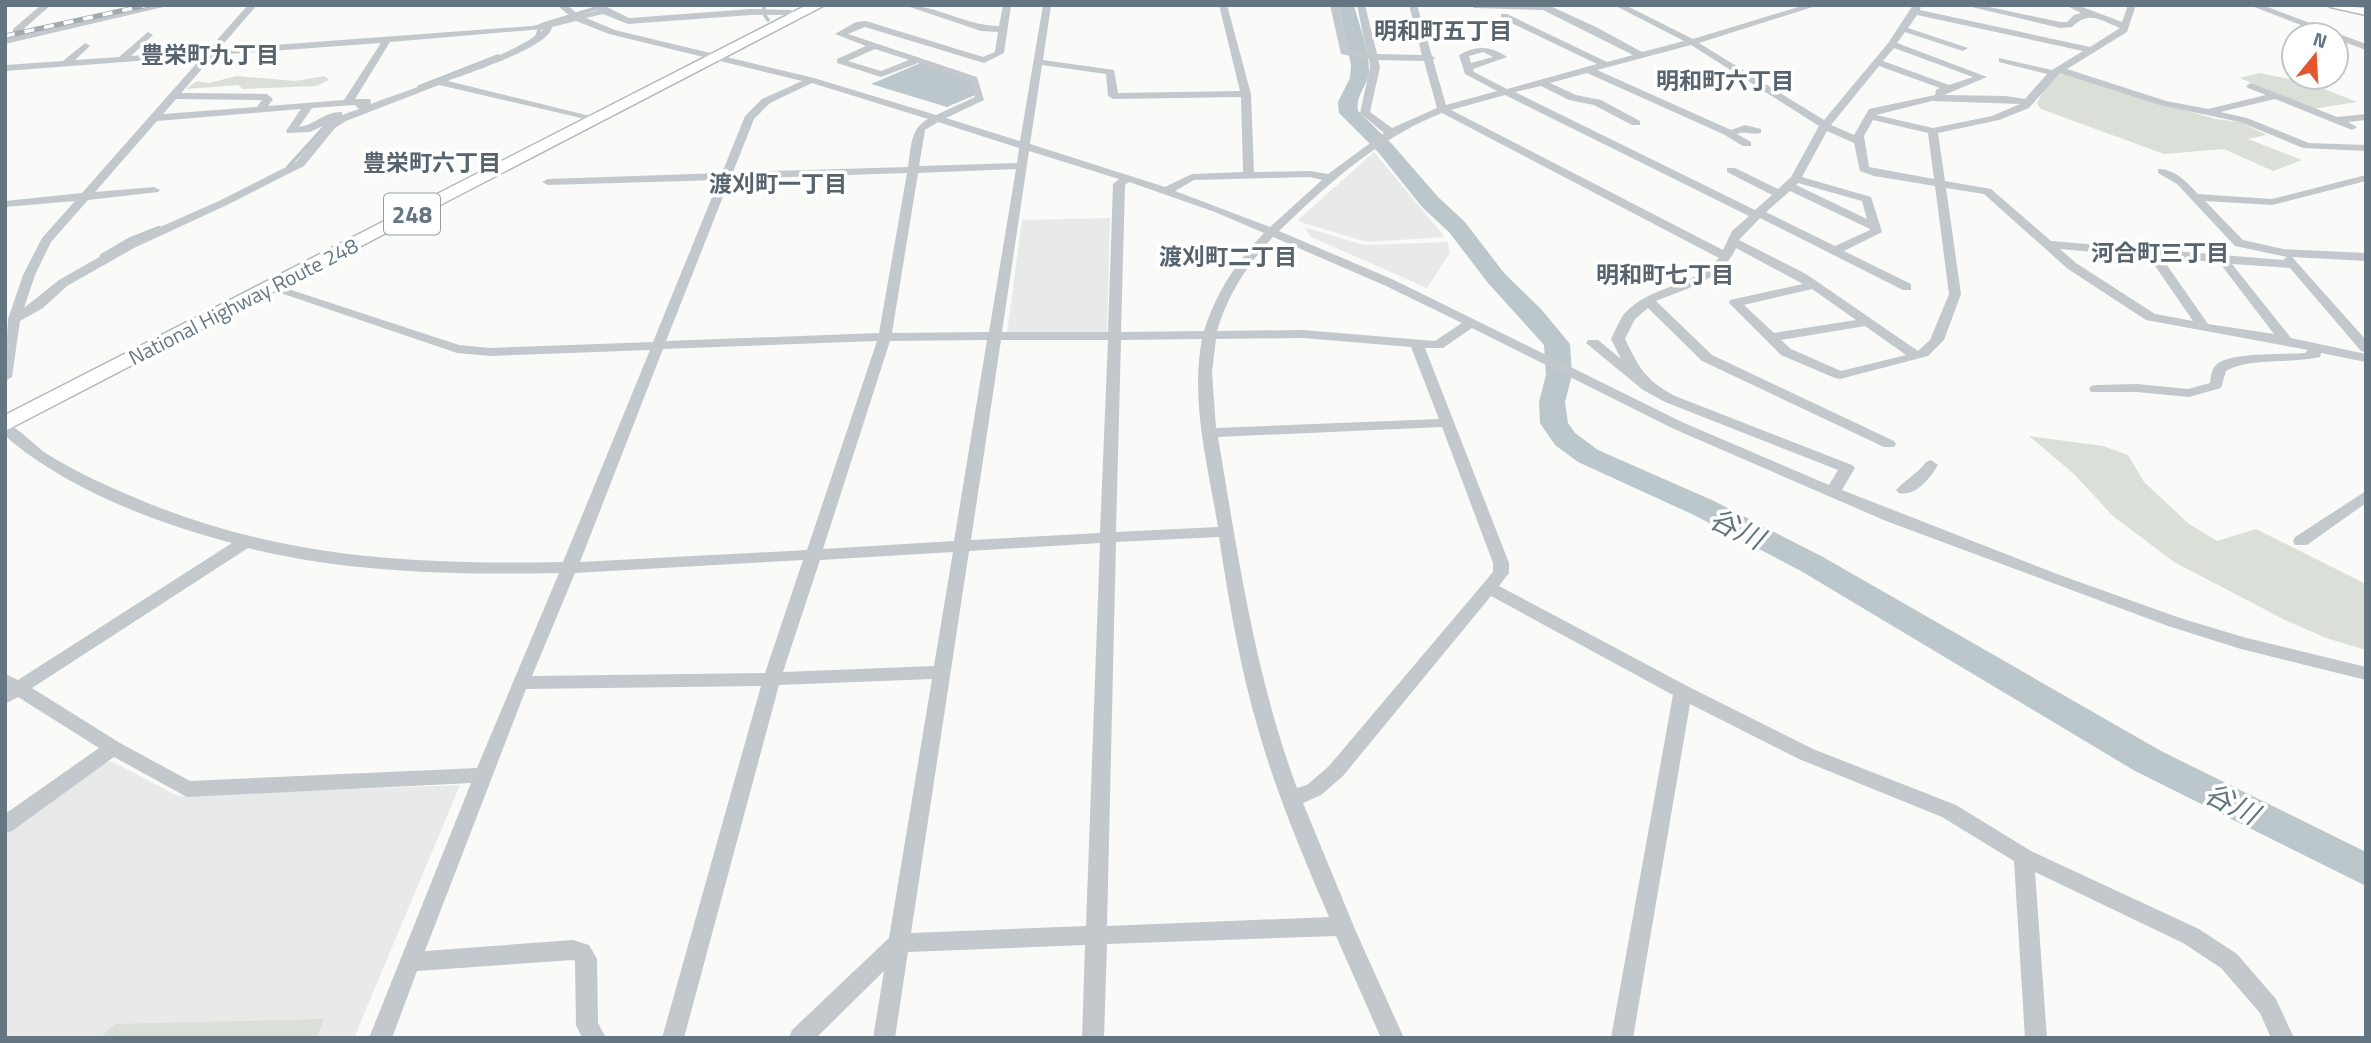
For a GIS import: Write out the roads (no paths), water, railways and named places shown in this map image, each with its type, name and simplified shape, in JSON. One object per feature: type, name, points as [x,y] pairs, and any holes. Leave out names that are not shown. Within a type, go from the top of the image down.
[{"type":"highway","name":"National Highway Route 248","points":[[5,411],[586,118],[818,5]]},
{"type":"highway","name":"National Highway Route 248","points":[[5,425],[712,57],[798,9]]},
{"type":"main road","points":[[2334,5],[2366,12]]},
{"type":"street","points":[[8,38],[47,5]]},
{"type":"street","points":[[8,38],[137,5]]},
{"type":"street","points":[[8,38],[168,5]]},
{"type":"street","points":[[5,377],[14,318],[29,275],[46,242],[244,12],[253,5]]},
{"type":"street","points":[[244,12],[260,5]]},
{"type":"street","points":[[561,5],[578,18],[612,32],[811,80],[1167,191],[1272,232],[1390,283],[1679,426],[1832,493],[2051,578],[2174,622],[2241,643],[2366,674]]},
{"type":"street","points":[[908,5],[984,29],[1004,29]]},
{"type":"street","points":[[673,1038],[772,679],[885,337],[920,130],[980,98],[974,79],[840,32],[866,24],[984,60],[999,53],[1007,5]]},
{"type":"street","points":[[884,1038],[1046,5]]},
{"type":"street","points":[[1223,5],[1246,94],[1249,175]]},
{"type":"street","points":[[1334,5],[1344,52],[1368,56],[1430,58]]},
{"type":"street","points":[[1361,5],[1368,56],[1375,67],[1374,82],[1365,113],[1388,133]]},
{"type":"street","points":[[1413,5],[1430,58],[1442,109],[1724,256]]},
{"type":"street","points":[[1474,5],[1545,7],[1640,55]]},
{"type":"street","points":[[1618,5],[1692,42],[1832,131],[1859,141]]},
{"type":"street","points":[[1393,1038],[1291,799],[1257,689],[1226,532],[1210,433],[1206,357],[1222,299],[1238,271],[1272,232],[1329,178],[1370,145],[1409,121],[1442,109],[1692,42],[1815,5]]},
{"type":"street","points":[[1967,5],[2069,25],[2089,13]]},
{"type":"street","points":[[2069,5],[2126,27]]},
{"type":"street","points":[[1871,117],[1933,131],[1995,118],[2029,103],[2056,71],[2126,27],[2132,5]]},
{"type":"street","points":[[2258,6],[2298,21]]},
{"type":"street","points":[[5,68],[548,27],[601,8],[628,21],[798,9]]},
{"type":"street","points":[[1648,387],[1632,367],[1619,339],[1629,317],[1648,301],[1710,274],[1724,261],[1732,241],[1788,186],[1825,125],[1892,44],[1916,9],[2093,50]]},
{"type":"street","points":[[1504,16],[1604,64]]},
{"type":"street","points":[[14,318],[38,305],[63,283],[130,245],[300,164],[331,126],[342,119],[531,43],[547,32],[548,27]]},
{"type":"street","points":[[1903,29],[1963,48]]},
{"type":"street","points":[[121,59],[148,34]]},
{"type":"street","points":[[348,102],[387,40]]},
{"type":"street","points":[[1892,44],[1994,81]]},
{"type":"street","points":[[875,45],[841,61],[881,74],[920,59]]},
{"type":"street","points":[[66,63],[85,46]]},
{"type":"street","points":[[2002,60],[2056,71],[2164,103],[2266,128],[2316,148],[2366,148]]},
{"type":"street","points":[[1038,62],[1111,72],[1113,96],[1246,94]]},
{"type":"street","points":[[1877,62],[1948,88]]},
{"type":"street","points":[[1468,67],[1470,74],[1907,287]]},
{"type":"street","points":[[1586,69],[1731,133],[1745,128],[1757,131]]},
{"type":"street","points":[[1940,98],[1939,92],[1982,77]]},
{"type":"street","points":[[380,1038],[520,682],[569,568],[749,118],[766,101],[811,80]]},
{"type":"street","points":[[439,82],[586,118]]},
{"type":"street","points":[[1541,82],[1573,98],[1597,102],[1636,123]]},
{"type":"street","points":[[2251,86],[2352,127]]},
{"type":"street","points":[[172,96],[267,97],[260,109]]},
{"type":"street","points":[[2206,112],[2276,96]]},
{"type":"street","points":[[2029,103],[2006,99],[1927,98],[1873,111],[1859,136],[1864,169],[1874,173],[1987,191],[2071,267],[2143,313],[2366,358]]},
{"type":"street","points":[[153,118],[260,109],[309,105],[348,102],[367,103],[321,121],[310,129],[291,131],[309,105]]},
{"type":"street","points":[[2334,120],[2366,117]]},
{"type":"street","points":[[1814,285],[1735,303],[1786,352],[1840,375],[1917,356],[1933,347],[1955,294],[1933,131]]},
{"type":"street","points":[[1731,133],[1728,134],[1747,144]]},
{"type":"street","points":[[548,182],[1021,166]]},
{"type":"street","points":[[1731,170],[1788,186],[1867,199],[1876,232],[1835,251]]},
{"type":"street","points":[[2186,171],[2161,173],[2181,182],[2232,239],[2245,245],[2283,253],[2366,257]]},
{"type":"street","points":[[1167,191],[1192,177],[1310,174],[1329,178]]},
{"type":"street","points":[[1093,1038],[1119,184],[1128,178]]},
{"type":"street","points":[[2196,197],[2272,202],[2366,178]]},
{"type":"street","points":[[1788,186],[1875,227]]},
{"type":"street","points":[[5,204],[154,190]]},
{"type":"street","points":[[1732,241],[1814,285],[1917,356]]},
{"type":"street","points":[[2050,246],[2294,265]]},
{"type":"street","points":[[2283,253],[2366,348]]},
{"type":"street","points":[[2154,254],[2204,327]]},
{"type":"street","points":[[2223,260],[2286,341]]},
{"type":"street","points":[[269,287],[457,349],[491,352],[656,348],[885,337],[1303,334],[1438,345],[1471,323]]},
{"type":"street","points":[[1648,301],[1707,358],[1889,444]]},
{"type":"street","points":[[1770,338],[1865,322]]},
{"type":"street","points":[[1593,343],[1648,387],[1670,399],[1847,468],[1832,493]]},
{"type":"street","points":[[1291,799],[1314,790],[1336,771],[1501,573],[1502,563],[1445,423],[1417,344]]},
{"type":"street","points":[[2096,389],[2137,388],[2198,392],[2216,385],[2219,370],[2224,366],[2255,359],[2283,361],[2311,356],[2315,354],[2314,348]]},
{"type":"street","points":[[1210,433],[1445,423]]},
{"type":"street","points":[[5,425],[22,446],[94,485],[184,523],[270,548],[362,561],[429,566],[569,568],[962,544],[1226,532]]},
{"type":"street","points":[[1904,490],[1923,477],[1931,465]]},
{"type":"street","points":[[2301,541],[2366,496]]},
{"type":"street","points":[[247,541],[10,688],[187,789],[484,775]]},
{"type":"street","points":[[1490,588],[1683,692],[1806,754],[1949,811],[2024,857],[2192,936],[2229,961],[2268,1006],[2283,1038]]},
{"type":"street","points":[[520,682],[772,679],[942,672]]},
{"type":"street","points":[[1622,1038],[1683,692]]},
{"type":"street","points":[[5,825],[113,748]]},
{"type":"street","points":[[2024,857],[2036,1038]]},
{"type":"street","points":[[800,1038],[898,943],[1343,926]]},
{"type":"street","points":[[410,962],[573,950],[581,952],[586,959],[587,1025],[595,1038]]},
{"type":"waterway","points":[[537,36],[541,25],[606,5]]},
{"type":"waterway","points":[[764,5],[764,14],[768,20]]},
{"type":"waterway","name":"谷川","points":[[1346,5],[1360,65],[1359,78],[1349,97],[1349,113],[1385,148],[1430,202],[1457,227],[1496,278],[1557,344],[1559,375],[1552,402],[1554,423],[1565,439],[1588,456],[1704,508],[1812,564],[2148,761],[2366,870]]},
{"type":"waterway","points":[[419,87],[498,56]]},
{"type":"waterway","points":[[288,167],[328,123]]},
{"type":"waterway","points":[[102,256],[131,239],[159,228]]},
{"type":"railway","points":[[5,36],[148,5]]},
{"type":"district","name":"明和町五丁目","points":[[1443,30]]},
{"type":"district","name":"豊栄町九丁目","points":[[210,54]]},
{"type":"district","name":"明和町六丁目","points":[[1725,80]]},
{"type":"district","name":"豊栄町六丁目","points":[[432,162]]},
{"type":"district","name":"渡刈町一丁目","points":[[778,183]]},
{"type":"district","name":"河合町三丁目","points":[[2160,252]]},
{"type":"district","name":"渡刈町二丁目","points":[[1228,256]]},
{"type":"district","name":"明和町七丁目","points":[[1665,274]]}]
